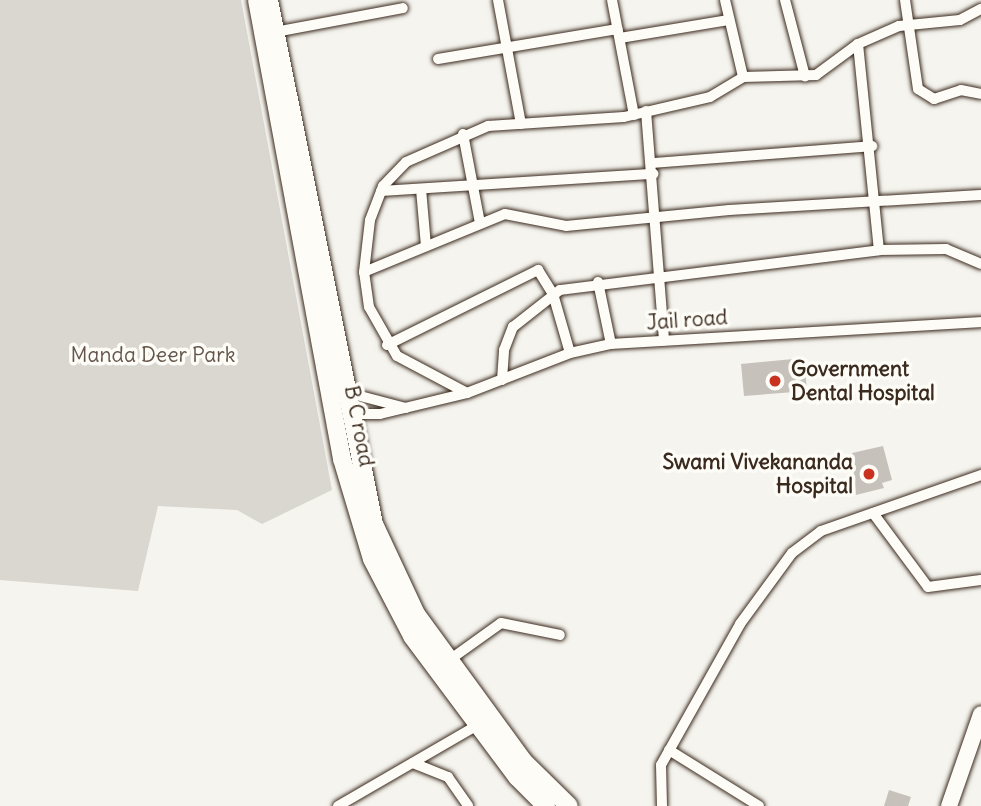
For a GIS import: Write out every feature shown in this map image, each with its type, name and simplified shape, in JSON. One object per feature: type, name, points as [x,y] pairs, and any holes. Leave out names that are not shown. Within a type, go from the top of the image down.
[{"type":"main road","points":[[257,0],[284,114],[341,414],[366,500],[387,556],[416,614],[448,661],[523,761],[569,806]]},
{"type":"main road","points":[[269,0],[284,114]]},
{"type":"main road","name":"B C road","points":[[341,414],[353,503],[378,570],[412,636],[478,725],[546,806]]},
{"type":"main road","points":[[949,806],[981,714]]},
{"type":"street","points":[[498,0],[521,124]]},
{"type":"street","points":[[612,0],[634,114]]},
{"type":"street","points":[[725,0],[743,78]]},
{"type":"street","points":[[785,0],[805,76]]},
{"type":"street","points":[[905,0],[918,89],[934,99],[961,90],[981,94]]},
{"type":"street","points":[[275,33],[402,8]]},
{"type":"street","points":[[467,393],[409,364],[387,345],[369,307],[364,272],[370,219],[381,191],[406,162],[463,134],[521,124],[634,114],[710,97],[743,78],[805,76],[825,72],[858,44],[908,23],[960,19],[981,9]]},
{"type":"street","points":[[438,59],[729,20]]},
{"type":"street","points":[[858,44],[872,146],[879,250]]},
{"type":"street","points":[[646,111],[662,276],[664,340]]},
{"type":"street","points":[[463,134],[480,223]]},
{"type":"street","points":[[381,191],[473,185],[872,146]]},
{"type":"street","points":[[421,188],[426,246]]},
{"type":"street","points":[[364,272],[480,223],[512,213],[566,226],[657,216],[981,195]]},
{"type":"street","points":[[502,380],[504,350],[513,327],[553,294],[598,282],[788,266],[879,250],[946,249],[981,264]]},
{"type":"street","points":[[387,345],[531,271],[541,273],[553,294],[570,353]]},
{"type":"street","points":[[598,282],[611,344]]},
{"type":"street","name":"Jail road","points":[[341,414],[406,408],[467,393],[570,353],[611,344],[981,321]]},
{"type":"street","points":[[337,393],[406,408]]},
{"type":"street","points":[[662,806],[659,773],[669,750],[740,624],[792,553],[821,531],[981,475]]},
{"type":"street","points":[[873,513],[928,587],[981,580]]},
{"type":"street","points":[[448,661],[501,623],[560,635]]},
{"type":"street","points":[[338,806],[478,725]]},
{"type":"street","points":[[669,750],[759,806]]},
{"type":"street","points":[[413,763],[448,777],[468,806]]},
{"type":"green space","name":"Manda Deer Park","points":[[0,0],[241,0],[332,490],[262,524],[237,510],[158,506],[138,591],[0,580]]},
{"type":"building","points":[[804,358],[807,391],[744,396],[741,364]]},
{"type":"building","points":[[883,446],[892,480],[882,483],[884,488],[856,495],[852,453]]},
{"type":"building","points":[[889,790],[911,797],[908,806],[884,806]]},
{"type":"place","name":"Government Dental Hospital","points":[[775,381]]},
{"type":"place","name":"Swami Vivekananda Hospital","points":[[869,474]]}]
